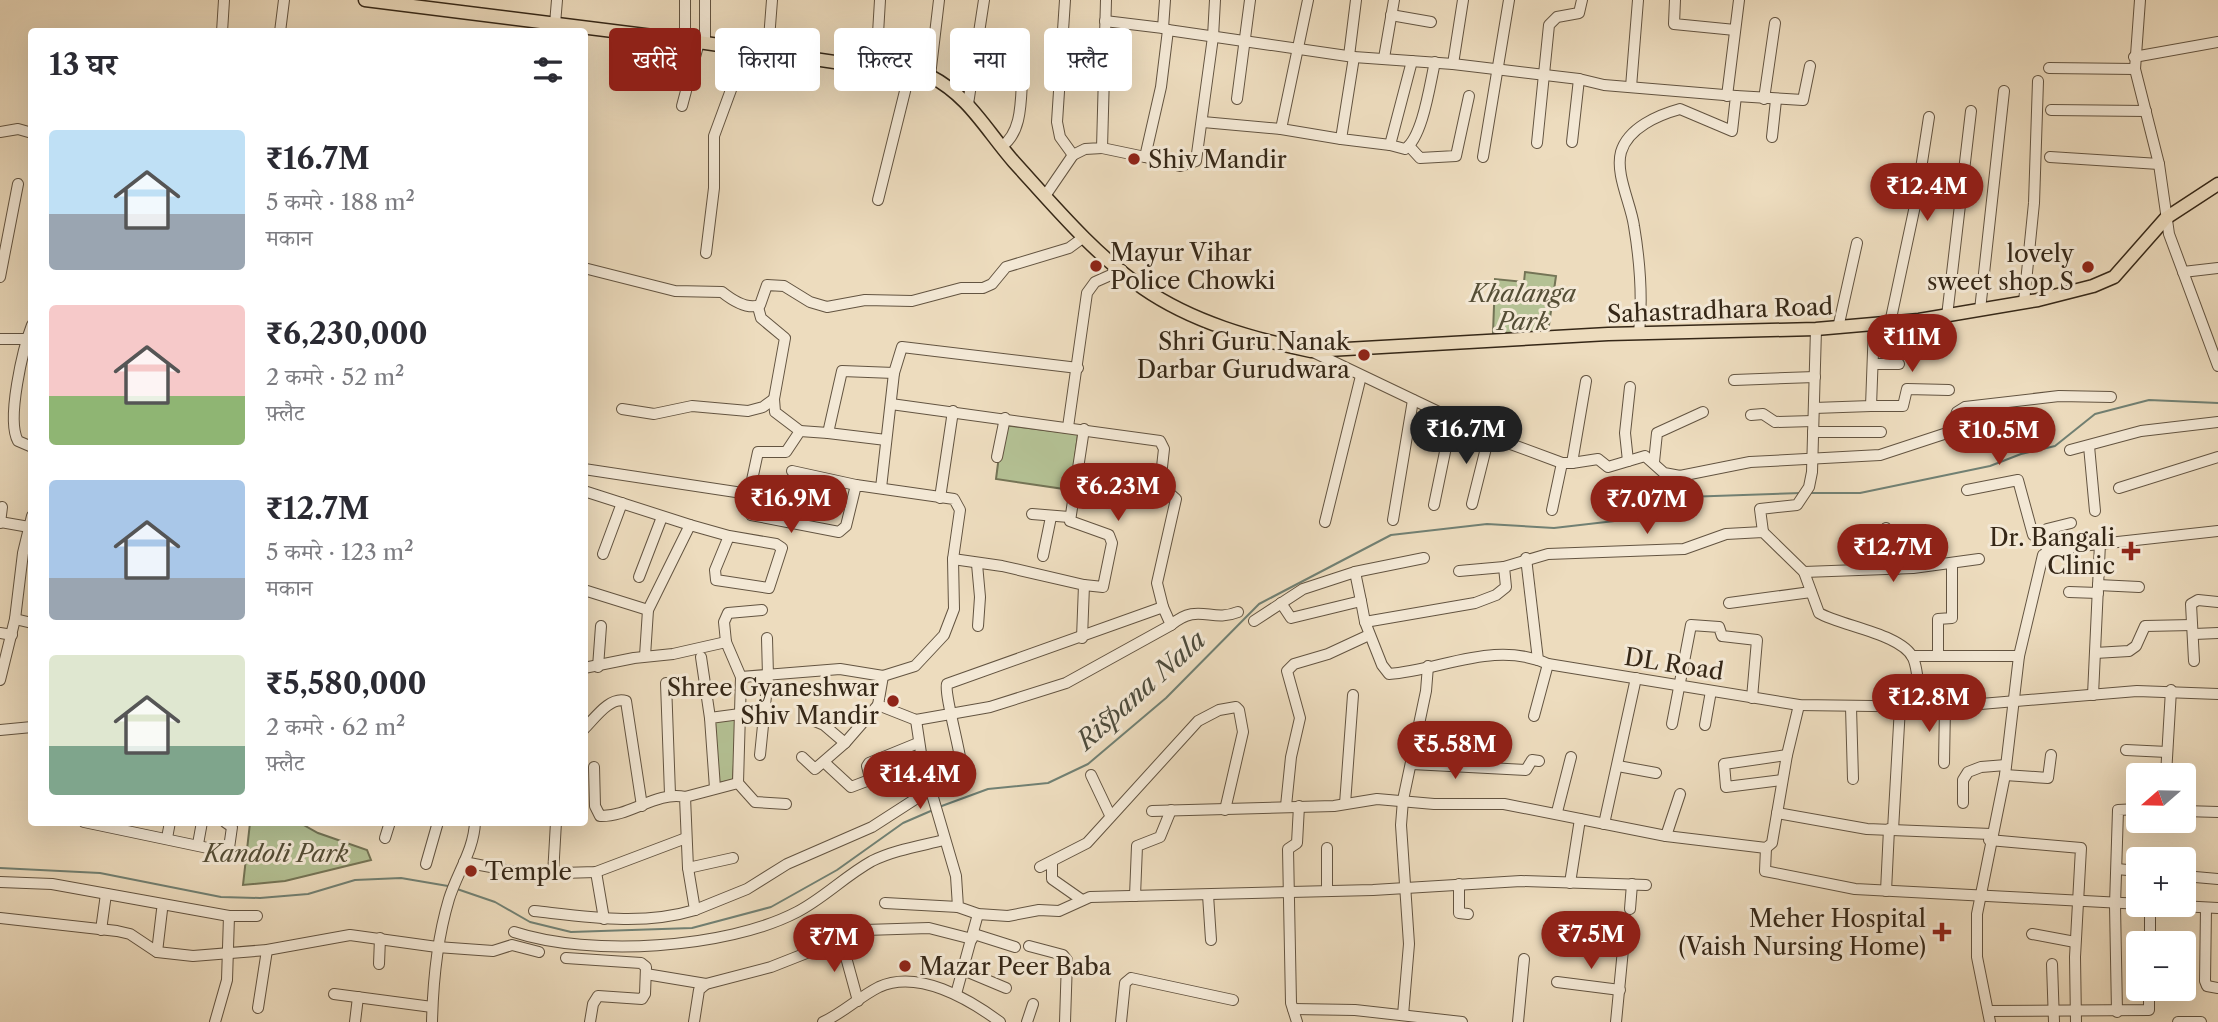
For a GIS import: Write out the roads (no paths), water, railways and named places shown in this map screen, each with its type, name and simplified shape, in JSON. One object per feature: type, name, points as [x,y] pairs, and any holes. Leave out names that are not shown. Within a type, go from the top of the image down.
[{"type":"main road","name":"Sahastradhara Road","points":[[366,0],[410,3],[588,28]]},
{"type":"main road","name":"Sahastradhara Road","points":[[588,28],[609,31]]},
{"type":"main road","name":"Sahastradhara Road","points":[[702,43],[715,45]]},
{"type":"main road","name":"Sahastradhara Road","points":[[936,80],[961,95],[1001,147],[1045,196],[1084,237],[1143,288],[1195,317],[1267,342],[1311,351],[1639,333],[1838,328],[1947,316],[2024,302],[2108,281],[2166,218],[2218,184]]},
{"type":"street","points":[[222,28],[224,0]]},
{"type":"street","points":[[280,28],[284,0]]},
{"type":"street","points":[[555,24],[556,0]]},
{"type":"street","points":[[685,0],[685,28]]},
{"type":"street","points":[[682,106],[702,43],[705,0]]},
{"type":"street","points":[[770,28],[772,0]]},
{"type":"street","points":[[878,28],[880,0]]},
{"type":"street","points":[[936,28],[939,0]]},
{"type":"street","points":[[968,104],[984,0]]},
{"type":"street","points":[[1065,0],[1057,122],[1060,137],[1073,155]]},
{"type":"street","points":[[1102,148],[1106,0]]},
{"type":"street","points":[[1144,157],[1161,87],[1166,29],[1165,0]]},
{"type":"street","points":[[1045,196],[1073,155],[1085,149],[1102,148],[1180,166],[1196,160],[1203,122],[1215,0]]},
{"type":"street","points":[[1237,99],[1250,0]]},
{"type":"street","points":[[1280,129],[1308,0]]},
{"type":"street","points":[[1341,139],[1356,0]]},
{"type":"street","points":[[1384,58],[1394,0]]},
{"type":"street","points":[[1453,64],[1463,0]]},
{"type":"street","points":[[1483,158],[1509,0]]},
{"type":"street","points":[[1537,143],[1549,25],[1557,17],[1579,13],[1582,0]]},
{"type":"street","points":[[1630,88],[1638,0]]},
{"type":"street","points":[[1675,0],[1674,24],[1735,30]]},
{"type":"street","points":[[1639,333],[1641,276],[1634,224],[1621,172],[1622,149],[1643,124],[1680,109],[1731,131],[1735,30],[1739,0]]},
{"type":"street","points":[[2140,0],[2135,69],[2159,164],[2166,218],[2218,366]]},
{"type":"street","points":[[1391,15],[1431,22]]},
{"type":"street","points":[[1105,21],[1352,56],[1497,69],[1630,88],[1776,100],[1800,101],[1806,97],[1810,66]]},
{"type":"street","points":[[1764,99],[1775,23]]},
{"type":"street","points":[[2134,57],[2218,42]]},
{"type":"street","points":[[1390,145],[1412,61]]},
{"type":"street","points":[[1203,122],[1280,129],[1405,149],[1409,146],[1424,111],[1435,62]]},
{"type":"street","points":[[2049,68],[2135,69]]},
{"type":"street","points":[[1572,142],[1580,79]]},
{"type":"street","points":[[2024,302],[2034,203],[2038,81]]},
{"type":"street","points":[[706,253],[714,188],[714,136],[731,91]]},
{"type":"street","points":[[878,200],[905,91]]},
{"type":"street","points":[[1001,147],[1012,139],[1016,129],[1020,91]]},
{"type":"street","points":[[1980,310],[2004,91]]},
{"type":"street","points":[[1409,146],[1420,158],[1456,156],[1460,149],[1469,96]]},
{"type":"street","points":[[1772,138],[1776,100]]},
{"type":"street","points":[[2051,110],[2146,111]]},
{"type":"street","points":[[1947,316],[1971,111]]},
{"type":"street","points":[[1890,323],[1916,201],[1929,117]]},
{"type":"street","points":[[0,132],[28,132]]},
{"type":"street","points":[[2050,157],[2159,164]]},
{"type":"street","points":[[0,277],[18,184]]},
{"type":"street","points":[[886,440],[800,431],[775,412],[774,399],[785,338],[761,318],[758,307],[767,285],[784,286],[800,292],[810,302],[827,307],[865,300],[912,301],[961,288],[983,288],[1012,264],[1069,248],[1084,237]]},
{"type":"street","points":[[1838,328],[1857,243]]},
{"type":"street","points":[[2183,272],[2218,268]]},
{"type":"street","points":[[588,269],[675,291],[722,292],[735,302],[758,307]]},
{"type":"street","points":[[1068,427],[1087,293],[1095,282],[1122,270]]},
{"type":"street","points":[[1871,406],[1874,325]]},
{"type":"street","points":[[1763,532],[1760,509],[1797,505],[1809,487],[1816,329]]},
{"type":"street","points":[[0,339],[28,339],[14,432],[18,442],[28,446]]},
{"type":"street","points":[[881,488],[894,373],[899,351],[906,346],[1078,368]]},
{"type":"street","points":[[1311,351],[1489,436],[1567,463],[1598,459],[1608,467],[1646,456],[1664,473],[1680,476],[1750,462],[1864,458],[1912,447],[1950,432],[1957,412],[1965,407],[2059,396],[2111,397]]},
{"type":"street","points":[[1872,364],[1899,364]]},
{"type":"street","points":[[828,433],[842,371],[894,373]]},
{"type":"street","points":[[1325,522],[1361,376]]},
{"type":"street","points":[[1734,380],[1815,377]]},
{"type":"street","points":[[1552,510],[1567,463],[1586,381]]},
{"type":"street","points":[[1628,461],[1625,433],[1630,387]]},
{"type":"street","points":[[1814,408],[1903,406],[1907,389],[1949,390]]},
{"type":"street","points":[[622,410],[654,414],[692,406],[748,411],[763,407],[774,399]]},
{"type":"street","points":[[1393,520],[1413,400]]},
{"type":"street","points":[[891,404],[1156,439],[1163,444],[1160,485],[1176,499],[1157,583],[1171,625]]},
{"type":"street","points":[[940,498],[953,411]]},
{"type":"street","points":[[1654,462],[1657,433],[1703,412]]},
{"type":"street","points":[[1751,415],[1763,414],[1775,422],[1813,427],[1881,432]]},
{"type":"street","points":[[998,457],[1004,418]]},
{"type":"street","points":[[1433,505],[1452,418]]},
{"type":"street","points":[[2070,450],[2141,431],[2218,422]]},
{"type":"street","points":[[953,559],[1103,587],[1112,538],[1105,533],[1072,524],[1069,517],[1084,429]]},
{"type":"street","points":[[800,431],[790,449],[783,453],[758,452],[749,494],[748,508],[751,515],[839,532],[846,526],[856,485]]},
{"type":"street","points":[[1472,504],[1489,436]]},
{"type":"street","points":[[2089,446],[2095,512]]},
{"type":"street","points":[[2119,488],[2218,457]]},
{"type":"street","points":[[588,470],[749,494]]},
{"type":"street","points":[[741,677],[840,669],[883,676],[909,670],[944,635],[954,609],[953,559],[960,510],[954,499],[856,485],[792,471]]},
{"type":"street","points":[[1967,490],[2018,480],[2034,535],[2046,546],[2218,531]]},
{"type":"street","points":[[588,493],[729,536],[775,544],[782,548],[769,587],[716,580],[715,570],[729,536]]},
{"type":"street","points":[[603,554],[622,503]]},
{"type":"street","points":[[2,507],[0,523],[28,522]]},
{"type":"street","points":[[1032,514],[1069,517]]},
{"type":"street","points":[[639,577],[662,517]]},
{"type":"street","points":[[1043,556],[1051,517]]},
{"type":"street","points":[[1990,1022],[1975,934],[1979,895],[2005,770],[2020,656],[2037,574],[2046,546],[2047,529],[2071,523]]},
{"type":"street","points":[[645,656],[648,610],[691,525]]},
{"type":"street","points":[[1886,528],[1896,569]]},
{"type":"street","points":[[1459,571],[1504,567],[1526,558],[1548,554],[1672,551],[1726,534],[1763,532],[1804,572],[1819,613],[1900,645],[1912,656],[1920,707]]},
{"type":"street","points":[[0,680],[12,635],[28,535]]},
{"type":"street","points":[[2093,695],[2100,543]]},
{"type":"street","points":[[1254,621],[1303,589],[1355,572],[1424,558]]},
{"type":"street","points":[[1526,558],[1543,662],[1534,716]]},
{"type":"street","points":[[1804,572],[1896,569],[1979,559]]},
{"type":"street","points":[[1938,656],[1938,619],[1952,618],[1952,563]]},
{"type":"street","points":[[977,564],[980,597],[978,626]]},
{"type":"street","points":[[1365,622],[1486,600],[1506,587],[1504,567]]},
{"type":"street","name":"DL Road","points":[[1355,572],[1369,635],[1382,666],[1389,674],[1451,660],[1507,654],[1799,705],[1945,707],[2171,690],[2218,694]]},
{"type":"street","points":[[1082,638],[1084,585]]},
{"type":"street","points":[[2069,592],[2139,587]]},
{"type":"street","points":[[588,591],[648,610]]},
{"type":"street","points":[[1729,603],[1811,592]]},
{"type":"street","points":[[2194,661],[2192,604],[2198,600],[2218,602]]},
{"type":"street","points":[[1281,603],[1291,618],[1361,601]]},
{"type":"street","points":[[534,911],[604,919],[667,918],[747,889],[787,864],[872,827],[917,798],[929,783],[962,770],[947,684],[1163,607]]},
{"type":"street","points":[[762,610],[728,613],[724,622],[726,642],[741,677],[737,783],[755,802],[786,804]]},
{"type":"street","points":[[878,705],[916,720],[953,715],[1066,683],[1171,625],[1183,615],[1194,612],[1220,616],[1238,612]]},
{"type":"street","points":[[15,619],[28,622]]},
{"type":"street","points":[[598,667],[601,626]]},
{"type":"street","points":[[1672,724],[1690,626],[1719,627],[1722,636],[1758,640],[1752,698]]},
{"type":"street","points":[[2095,653],[2129,651],[2136,646],[2145,626],[2218,633]]},
{"type":"street","points":[[0,633],[12,635]]},
{"type":"street","points":[[1286,806],[1291,757],[1300,718],[1287,671],[1294,664],[1328,654],[1369,635]]},
{"type":"street","points":[[760,755],[768,676],[767,638]]},
{"type":"street","points":[[588,668],[726,642]]},
{"type":"street","points":[[1912,656],[2020,656]]},
{"type":"street","points":[[701,657],[710,718],[715,788]]},
{"type":"street","points":[[1403,1015],[1409,944],[1404,888],[1403,800],[1426,691],[1428,666]]},
{"type":"street","points":[[802,757],[815,769],[845,743],[878,705],[883,676]]},
{"type":"street","points":[[1604,824],[1636,678]]},
{"type":"street","points":[[666,683],[670,794]]},
{"type":"street","points":[[2167,763],[2171,690]]},
{"type":"street","points":[[1705,725],[1711,691]]},
{"type":"street","points":[[1345,804],[1353,695]]},
{"type":"street","points":[[588,725],[605,707],[619,700],[626,701],[642,806]]},
{"type":"street","points":[[1152,811],[1345,804],[1377,799],[1434,804],[1504,804],[1557,812],[1666,836],[1766,848],[1772,843],[1782,780],[1799,705]]},
{"type":"street","points":[[1851,706],[1853,779]]},
{"type":"street","points":[[1040,867],[1087,843],[1198,721],[1219,710],[1236,707],[1239,710],[1242,732],[1225,810]]},
{"type":"street","points":[[1886,891],[1900,707]]},
{"type":"street","points":[[1944,763],[1945,707]]},
{"type":"street","points":[[710,718],[740,714]]},
{"type":"street","points":[[812,720],[824,725],[845,743]]},
{"type":"street","points":[[916,720],[922,760],[956,876],[957,906]]},
{"type":"street","points":[[0,730],[28,727]]},
{"type":"street","points":[[870,778],[867,766],[869,763],[918,743]]},
{"type":"street","points":[[2126,750],[2167,752]]},
{"type":"street","points":[[1782,780],[1726,787],[1724,764],[1787,755]]},
{"type":"street","points":[[1963,803],[1964,780],[1968,772],[1981,766],[2048,778],[2051,755]]},
{"type":"street","points":[[1557,812],[1570,757]]},
{"type":"street","points":[[824,762],[851,788],[870,778],[922,760]]},
{"type":"street","points":[[1412,764],[1500,766],[1526,770],[1532,760],[1539,761]]},
{"type":"street","points":[[1618,766],[1656,773]]},
{"type":"street","points":[[594,767],[599,815],[614,815],[670,794],[685,797],[737,783]]},
{"type":"street","points":[[1091,775],[1110,815]]},
{"type":"street","points":[[1666,836],[1680,794]]},
{"type":"street","points":[[685,797],[688,868],[695,910]]},
{"type":"street","points":[[1297,1022],[1293,1009],[1288,849],[1297,843],[1299,806]]},
{"type":"street","points":[[1135,896],[1137,846],[1160,837],[1171,810]]},
{"type":"street","points":[[2117,1012],[2115,905],[2118,810],[2126,810]]},
{"type":"street","points":[[2196,811],[2218,812]]},
{"type":"street","points":[[1777,813],[1856,827],[1990,837],[2081,848],[2075,942],[2076,1017]]},
{"type":"street","points":[[1570,883],[1580,819]]},
{"type":"street","points":[[116,826],[222,851],[229,848],[231,826]]},
{"type":"street","points":[[167,838],[169,826]]},
{"type":"street","points":[[198,844],[201,826]]},
{"type":"street","points":[[385,838],[389,826]]},
{"type":"street","points":[[426,864],[437,826]]},
{"type":"street","points":[[432,1022],[437,947],[456,877],[464,862],[474,826]]},
{"type":"street","points":[[552,875],[556,826]]},
{"type":"street","points":[[464,862],[552,875],[596,872],[686,838]]},
{"type":"street","points":[[514,932],[539,939],[589,944],[672,944],[729,936],[760,928],[798,912],[885,855],[944,840]]},
{"type":"street","points":[[1327,848],[1327,890]]},
{"type":"street","points":[[1766,848],[1765,872],[1843,888],[2126,905]]},
{"type":"street","points":[[688,868],[733,858]]},
{"type":"street","points":[[1052,863],[1052,879],[1082,900]]},
{"type":"street","points":[[2117,869],[2126,870]]},
{"type":"street","points":[[596,872],[604,919]]},
{"type":"street","points":[[2196,877],[2218,879]]},
{"type":"street","points":[[0,882],[52,884],[229,916],[257,916]]},
{"type":"street","points":[[1459,884],[1459,913],[1468,914]]},
{"type":"street","points":[[885,903],[957,906],[978,914],[1001,917],[1040,910],[1055,911],[1082,900],[1135,896],[1459,884],[1646,885]]},
{"type":"street","points":[[1630,909],[1632,884]]},
{"type":"street","points":[[102,930],[106,894]]},
{"type":"street","points":[[1208,895],[1211,940]]},
{"type":"street","points":[[2196,908],[2218,908]]},
{"type":"street","points":[[2206,908],[2204,981],[2207,986],[2218,988]]},
{"type":"street","points":[[157,951],[162,910]]},
{"type":"street","points":[[956,994],[978,914]]},
{"type":"street","points":[[215,1022],[227,980],[229,916]]},
{"type":"street","points":[[0,918],[130,934],[157,951],[193,956],[267,950],[332,936],[380,938],[437,947],[493,951],[512,945],[539,952]]},
{"type":"street","points":[[646,974],[706,984],[771,967],[865,930],[929,928],[1015,947]]},
{"type":"street","points":[[1562,933],[1625,939],[1616,1022]]},
{"type":"street","points":[[2032,934],[2075,942]]},
{"type":"street","points":[[379,964],[380,938]]},
{"type":"street","points":[[841,939],[858,1000]]},
{"type":"street","points":[[1029,946],[1063,955],[1067,960],[1065,1022]]},
{"type":"street","points":[[258,1007],[267,950]]},
{"type":"street","points":[[566,958],[641,963],[646,967],[642,999],[598,996],[594,999],[590,1022]]},
{"type":"street","points":[[1518,1022],[1524,959]]},
{"type":"street","points":[[2052,964],[2054,1022]]},
{"type":"street","points":[[963,970],[1006,988]]},
{"type":"street","points":[[1121,1022],[1124,987],[1131,978],[1233,1000]]},
{"type":"street","points":[[823,1022],[880,987],[905,981],[956,994],[1000,1022]]},
{"type":"street","points":[[1557,982],[1620,990]]},
{"type":"street","points":[[694,1022],[699,990],[706,984]]},
{"type":"street","points":[[334,994],[432,1007]]},
{"type":"street","points":[[355,1022],[358,997]]},
{"type":"street","points":[[1988,1010],[2054,1010],[2076,1017],[2098,1017],[2117,1012],[2149,1010],[2149,1001]]},
{"type":"street","points":[[1027,1022],[1033,1004]]},
{"type":"street","points":[[1293,1009],[1355,1010],[1462,1022]]},
{"type":"street","points":[[2178,1022],[2201,1022]]},
{"type":"waterway","name":"Rispana Nala","points":[[1811,493],[1860,493],[1990,466],[2021,454],[2055,446],[2095,414],[2149,400],[2218,403]]},
{"type":"waterway","name":"Rispana Nala","points":[[939,807],[988,789],[1048,783],[1088,764],[1166,698],[1259,604],[1391,535],[1487,524],[1554,528],[1632,519],[1685,497],[1801,493]]},
{"type":"waterway","name":"Rispana Nala","points":[[457,889],[495,902],[530,922],[571,932],[692,928],[771,907],[837,870],[903,823],[933,810]]},
{"type":"waterway","name":"Rispana Nala","points":[[0,868],[100,873],[221,897],[260,898],[308,894],[355,880],[401,878],[448,886]]},
{"type":"place","name":"Shiv Mandir","points":[[1134,159]]},
{"type":"place","name":"Mayur Vihar Police Chowki","points":[[1096,266]]},
{"type":"place","name":"lovely sweet shop S","points":[[2088,267]]},
{"type":"place","name":"Shri Guru Nanak Darbar Gurudwara","points":[[1364,355]]},
{"type":"place","name":"Dr. Bangali Clinic","points":[[2131,551]]},
{"type":"place","name":"Shree Gyaneshwar Shiv Mandir","points":[[893,701]]},
{"type":"place","name":"Temple","points":[[471,871]]},
{"type":"place","name":"Meher Hospital (Vaish Nursing Home)","points":[[1942,932]]},
{"type":"place","name":"Mazar Peer Baba","points":[[905,966]]},
{"type":"park label","name":"Khalanga Park","points":[[1523,307]]},
{"type":"park label","name":"Kandoli Park","points":[[276,853]]}]
